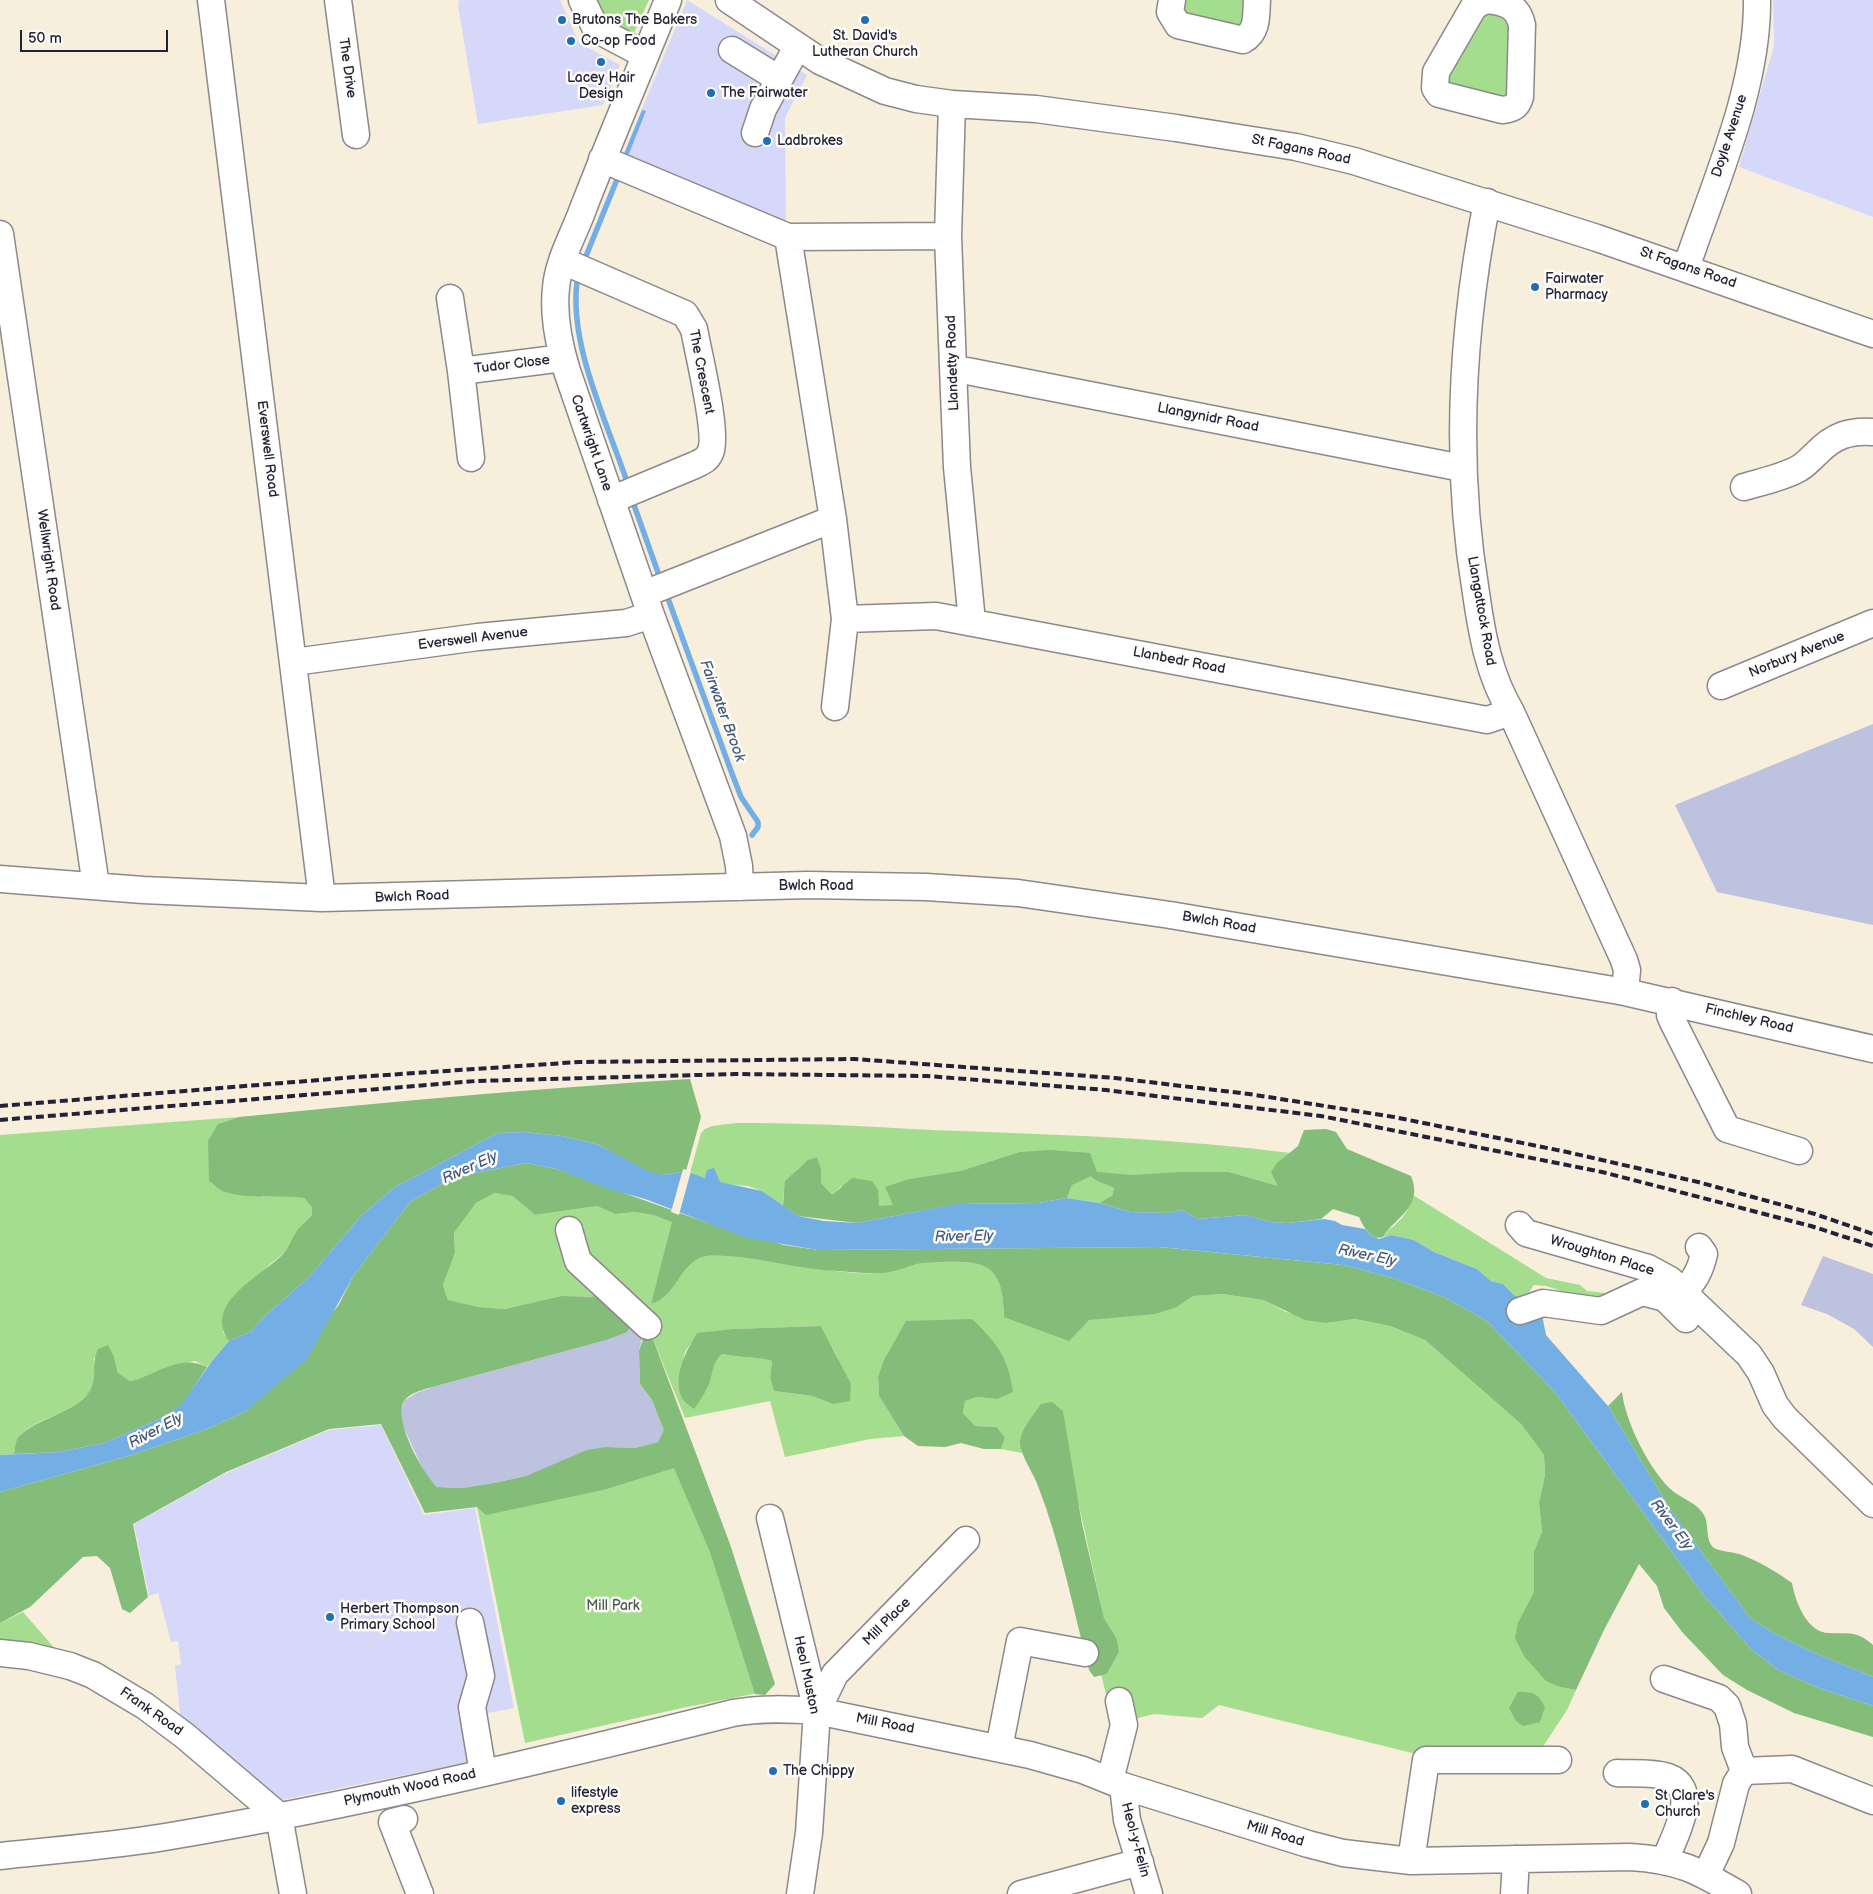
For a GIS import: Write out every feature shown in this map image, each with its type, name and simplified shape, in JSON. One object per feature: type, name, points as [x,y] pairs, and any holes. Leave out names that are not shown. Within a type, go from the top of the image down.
[{"type":"street","name":"Everswell Road","points":[[211,0],[322,898]]},
{"type":"street","name":"The Drive","points":[[338,0],[356,135]]},
{"type":"street","points":[[582,0],[596,29],[645,55]]},
{"type":"street","name":"Cartwright Lane","points":[[668,0],[602,159],[563,261],[556,287],[556,307],[563,358],[611,500],[733,836],[739,866],[740,886]]},
{"type":"street","name":"St Fagans Road","points":[[729,0],[820,61],[877,88],[916,99],[952,104],[1045,110],[1296,147],[1354,161],[1487,202],[1686,268],[1873,334]]},
{"type":"street","points":[[1172,0],[1170,12],[1178,25],[1234,40],[1243,40],[1250,36],[1254,29],[1257,0]]},
{"type":"street","name":"Doyle Avenue","points":[[1686,268],[1739,112],[1755,49],[1757,0]]},
{"type":"street","points":[[755,133],[763,109],[798,47]]},
{"type":"street","points":[[732,50],[780,79]]},
{"type":"street","name":"Llandetty Road","points":[[952,104],[948,236],[957,467],[972,622]]},
{"type":"street","points":[[602,159],[788,238],[948,236]]},
{"type":"street","name":"Llangattock Road","points":[[1487,202],[1477,255],[1465,368],[1462,468],[1472,571],[1483,640],[1494,679],[1511,712],[1624,960],[1627,970],[1625,992]]},
{"type":"street","name":"Wellwright Road","points":[[0,234],[96,886]]},
{"type":"street","points":[[788,238],[833,519],[852,618],[835,707]]},
{"type":"street","name":"The Crescent","points":[[563,261],[685,314],[694,330],[713,435],[710,453],[705,460],[696,465],[611,500]]},
{"type":"street","name":"Tudor Close","points":[[450,298],[471,458]]},
{"type":"street","name":"Tudor Close","points":[[461,371],[563,358]]},
{"type":"street","name":"Llangynidr Road","points":[[954,372],[967,371],[1462,468]]},
{"type":"street","points":[[1744,488],[1796,470],[1807,463],[1828,442],[1840,435],[1856,431],[1873,432]]},
{"type":"street","name":"Everswell Avenue","points":[[294,662],[478,637],[626,623],[648,604],[833,519]]},
{"type":"street","name":"Llanbedr Road","points":[[852,618],[936,616],[1487,720],[1511,712]]},
{"type":"street","name":"Norbury Avenue","points":[[1721,686],[1873,623]]},
{"type":"street","name":"Bwlch Road","points":[[0,880],[322,898],[740,886],[926,887],[1027,894],[1170,915],[1625,992]]},
{"type":"street","name":"Finchley Road","points":[[1625,992],[1672,1001],[1873,1049]]},
{"type":"street","points":[[1672,1001],[1670,1015],[1673,1022],[1727,1129],[1799,1151]]},
{"type":"street","name":"Wroughton Place","points":[[1520,1225],[1526,1233],[1660,1273],[1683,1292],[1749,1355],[1755,1362],[1767,1390],[1785,1418],[1873,1504]]},
{"type":"street","points":[[569,1230],[578,1261],[648,1326]]},
{"type":"street","points":[[1683,1292],[1697,1278],[1704,1254],[1699,1247]]},
{"type":"street","points":[[1520,1311],[1543,1303],[1601,1311],[1642,1292],[1660,1295],[1751,1381],[1767,1390]]},
{"type":"street","name":"Heol Muston","points":[[770,1518],[817,1710],[809,1833],[800,1894]]},
{"type":"street","name":"Mill Place","points":[[817,1710],[835,1674],[966,1540]]},
{"type":"street","points":[[470,1622],[480,1676],[472,1707],[483,1773]]},
{"type":"street","points":[[999,1748],[1020,1641],[1084,1653]]},
{"type":"street","name":"Frank Road","points":[[0,1652],[29,1656],[70,1666],[115,1687],[186,1736],[279,1816]]},
{"type":"street","points":[[1664,1679],[1719,1698],[1727,1706],[1733,1724],[1735,1747],[1744,1771]]},
{"type":"street","points":[[1117,1783],[1124,1725],[1119,1701]]},
{"type":"street","name":"Plymouth Wood Road","points":[[0,1856],[163,1838],[279,1816],[483,1773],[732,1713],[755,1709],[817,1710]]},
{"type":"street","name":"Mill Road","points":[[817,1710],[999,1748],[1083,1770],[1117,1783],[1308,1844],[1343,1853],[1411,1861],[1630,1856],[1681,1864],[1706,1875],[1738,1894]]},
{"type":"street","points":[[1411,1861],[1426,1760],[1558,1760]]},
{"type":"street","points":[[1744,1771],[1792,1769],[1873,1801]]},
{"type":"street","points":[[1706,1875],[1721,1843],[1736,1784],[1744,1771]]},
{"type":"street","points":[[1617,1773],[1667,1776],[1680,1783],[1684,1790],[1685,1803],[1665,1860]]},
{"type":"street","name":"Heol-y-Felin","points":[[1117,1783],[1149,1894]]},
{"type":"street","points":[[279,1816],[293,1894]]},
{"type":"street","points":[[404,1819],[392,1822],[420,1894]]},
{"type":"street","points":[[1514,1894],[1516,1859]]},
{"type":"street","points":[[1021,1894],[1140,1862]]},
{"type":"shaded area","points":[[459,0],[560,0],[579,43],[620,65],[603,105],[478,124],[458,6]]},
{"type":"shaded area","points":[[687,0],[807,75],[785,118],[786,232],[620,162]]},
{"type":"shaded area","points":[[1773,0],[1873,0],[1873,217],[1739,167],[1774,46]]},
{"type":"shaded area","points":[[1873,724],[1873,925],[1717,892],[1675,805]]},
{"type":"shaded area","points":[[1823,1256],[1873,1274],[1873,1347],[1854,1329],[1827,1314],[1801,1305]]},
{"type":"shaded area","points":[[630,1327],[643,1336],[639,1351],[640,1384],[652,1400],[665,1430],[658,1442],[635,1448],[606,1447],[526,1476],[462,1488],[437,1487],[426,1476],[403,1426],[401,1413],[404,1401],[416,1393],[436,1386],[603,1341]]},
{"type":"shaded area","name":"Herbert Thompson Primary School","points":[[381,1425],[424,1515],[475,1508],[514,1708],[482,1714],[489,1758],[271,1802],[181,1724],[175,1666],[181,1664],[178,1641],[171,1642],[158,1593],[149,1596],[134,1524],[226,1473],[329,1430]]},
{"type":"green space","points":[[590,0],[649,0],[632,37],[604,24]]},
{"type":"green space","points":[[1180,0],[1249,0],[1242,30],[1187,19]]},
{"type":"green space","points":[[1487,8],[1512,18],[1512,91],[1503,101],[1450,89],[1444,73]]},
{"type":"green space","points":[[690,1079],[701,1117],[686,1171],[665,1175],[650,1173],[599,1145],[562,1136],[524,1132],[498,1133],[395,1187],[362,1215],[309,1277],[264,1317],[251,1332],[229,1341],[223,1327],[223,1314],[229,1302],[238,1291],[284,1253],[296,1232],[312,1215],[312,1207],[304,1198],[245,1196],[223,1191],[209,1181],[208,1141],[218,1124],[239,1117],[352,1106],[520,1091]]},
{"type":"green space","points":[[239,1117],[218,1124],[262,1197],[289,1195],[304,1198],[312,1206],[312,1215],[295,1233],[285,1252],[268,1266],[223,1332],[229,1341],[207,1367],[195,1361],[166,1368],[130,1381],[118,1373],[114,1357],[94,1358],[96,1379],[88,1393],[68,1409],[24,1431],[17,1439],[14,1454],[0,1455],[0,1135]]},
{"type":"green space","points":[[736,1123],[820,1124],[1125,1138],[1250,1148],[1291,1153],[1284,1161],[1289,1188],[1113,1195],[1099,1203],[1067,1198],[1072,1185],[919,1212],[921,1199],[894,1209],[892,1215],[841,1186],[832,1196],[821,1183],[821,1168],[817,1157],[803,1165],[792,1176],[785,1190],[783,1206],[762,1191],[748,1186],[724,1184],[690,1173],[701,1133],[712,1126]]},
{"type":"green space","points":[[1326,1129],[1336,1132],[1347,1149],[1411,1176],[1414,1196],[1411,1204],[1383,1237],[1378,1238],[1371,1235],[1365,1229],[1359,1217],[1333,1209],[1321,1219],[1288,1223],[1270,1222],[1246,1215],[1198,1219],[1182,1210],[1169,1213],[1131,1212],[1099,1203],[1113,1195],[1114,1188],[1091,1176],[1072,1185],[1067,1198],[1038,1203],[957,1204],[857,1223],[798,1216],[783,1206],[785,1181],[808,1160],[817,1157],[821,1168],[821,1183],[832,1195],[852,1178],[872,1181],[878,1190],[879,1206],[893,1205],[885,1187],[910,1179],[961,1171],[1020,1152],[1050,1150],[1090,1153],[1097,1172],[1132,1175],[1228,1172],[1278,1186],[1271,1172],[1277,1163],[1298,1146],[1304,1130]]},
{"type":"green space","points":[[526,1163],[557,1169],[705,1222],[784,1245],[818,1250],[1159,1247],[1343,1265],[1390,1277],[1444,1297],[1487,1321],[1555,1392],[1702,1593],[1751,1649],[1778,1670],[1819,1688],[1873,1706],[1873,1737],[1794,1713],[1747,1690],[1723,1675],[1683,1633],[1664,1608],[1657,1586],[1639,1564],[1604,1630],[1576,1690],[1560,1687],[1546,1681],[1524,1656],[1515,1638],[1518,1622],[1534,1592],[1534,1551],[1542,1532],[1539,1503],[1545,1475],[1544,1455],[1521,1424],[1425,1340],[1390,1326],[1355,1319],[1326,1323],[1305,1320],[1263,1300],[1222,1294],[1193,1296],[1177,1307],[1155,1314],[1089,1320],[1069,1341],[1004,1317],[1000,1287],[994,1274],[981,1265],[959,1262],[917,1264],[892,1272],[873,1273],[813,1269],[762,1260],[707,1256],[688,1266],[666,1295],[659,1301],[651,1304],[672,1222],[653,1215],[635,1212],[615,1214],[597,1206],[535,1215],[513,1196],[495,1193],[476,1203],[454,1233],[455,1253],[443,1285],[448,1300],[479,1307],[505,1309],[561,1296],[616,1297],[637,1317],[627,1332],[603,1341],[428,1388],[410,1395],[404,1401],[402,1410],[406,1433],[411,1446],[424,1470],[437,1487],[462,1488],[526,1476],[587,1450],[606,1447],[635,1448],[658,1442],[664,1430],[652,1400],[640,1384],[639,1351],[648,1326],[730,1544],[775,1684],[765,1695],[755,1694],[710,1552],[674,1468],[603,1490],[486,1515],[477,1507],[425,1513],[381,1424],[329,1429],[226,1472],[133,1524],[148,1597],[130,1613],[122,1609],[110,1568],[97,1556],[83,1557],[30,1607],[0,1623],[0,1492],[132,1455],[207,1429],[246,1411],[338,1306],[354,1275],[410,1202],[454,1177]]},
{"type":"green space","points":[[495,1193],[513,1195],[535,1215],[597,1206],[615,1214],[635,1212],[653,1215],[673,1222],[651,1304],[659,1301],[666,1295],[688,1266],[695,1260],[708,1256],[729,1256],[832,1271],[867,1273],[884,1273],[917,1264],[959,1262],[982,1265],[994,1274],[1000,1287],[1004,1317],[1089,1320],[1177,1307],[1193,1296],[1222,1294],[1263,1300],[1286,1312],[1326,1323],[1355,1319],[1390,1326],[1425,1340],[1521,1424],[1544,1455],[1545,1475],[1539,1503],[1542,1532],[1534,1551],[1534,1592],[1518,1622],[1560,1687],[1576,1690],[1567,1710],[1540,1751],[1420,1755],[1219,1705],[1202,1718],[1154,1714],[1114,1724],[1101,1675],[1107,1674],[1119,1652],[1117,1639],[1104,1618],[1076,1492],[1020,1440],[1022,1453],[1001,1449],[1005,1438],[997,1427],[975,1426],[963,1413],[965,1401],[977,1397],[997,1399],[894,1344],[878,1377],[879,1396],[904,1436],[870,1439],[785,1457],[770,1401],[685,1418],[648,1327],[591,1296],[561,1296],[505,1309],[479,1307],[448,1300],[443,1285],[455,1253],[454,1233],[476,1203]],"holes":[[[821,1326],[838,1358],[833,1404],[812,1396],[774,1391],[770,1378],[772,1361],[760,1358],[722,1354],[713,1364],[679,1385],[685,1352],[697,1334],[733,1329]]]},
{"type":"green space","points":[[1413,1195],[1546,1278],[1580,1285],[1587,1291],[1614,1294],[1590,1300],[1546,1286],[1534,1285],[1524,1299],[1514,1295],[1503,1284],[1491,1281],[1477,1269],[1434,1252],[1414,1240],[1391,1235],[1383,1237],[1405,1214]]},
{"type":"green space","points":[[972,1319],[995,1343],[1000,1351],[1008,1369],[1013,1392],[997,1399],[977,1397],[965,1401],[963,1413],[975,1426],[997,1427],[1005,1438],[1001,1449],[984,1449],[961,1443],[945,1447],[918,1446],[904,1436],[879,1396],[878,1377],[884,1360],[906,1321]]},
{"type":"green space","points":[[821,1326],[851,1384],[850,1401],[833,1404],[812,1396],[774,1391],[770,1378],[772,1361],[722,1354],[714,1365],[706,1391],[694,1409],[682,1398],[679,1390],[679,1373],[685,1356],[697,1333],[733,1329]]},
{"type":"green space","points":[[108,1345],[114,1357],[118,1373],[130,1381],[168,1366],[187,1362],[207,1367],[182,1405],[162,1418],[104,1443],[59,1452],[14,1454],[16,1441],[22,1433],[70,1408],[86,1396],[93,1384],[98,1349]]},
{"type":"green space","points":[[1622,1392],[1628,1417],[1648,1460],[1665,1484],[1694,1504],[1704,1515],[1712,1546],[1716,1549],[1739,1554],[1755,1561],[1792,1583],[1799,1607],[1814,1628],[1821,1632],[1857,1635],[1867,1640],[1873,1645],[1873,1677],[1779,1636],[1750,1618],[1670,1509],[1608,1406]]},
{"type":"green space","points":[[1052,1402],[1063,1411],[1082,1524],[1104,1618],[1117,1639],[1119,1652],[1107,1674],[1094,1677],[1089,1670],[1066,1577],[1046,1508],[1020,1446],[1023,1431],[1035,1412],[1041,1404]]},
{"type":"green space","name":"Mill Park","points":[[680,1446],[763,1692],[525,1743],[477,1507]]},
{"type":"green space","points":[[23,1612],[70,1666],[0,1653],[0,1623]]},
{"type":"green space","points":[[1518,1692],[1535,1694],[1540,1699],[1545,1707],[1540,1722],[1523,1726],[1516,1721],[1509,1708]]},
{"type":"water","points":[[642,110],[646,111],[626,161],[622,159]]},
{"type":"water","name":"River Ely","points":[[524,1132],[562,1136],[599,1145],[650,1172],[665,1175],[686,1171],[705,1178],[707,1170],[714,1168],[720,1182],[762,1191],[798,1216],[824,1221],[857,1223],[957,1204],[1038,1203],[1067,1198],[1099,1203],[1131,1212],[1169,1213],[1182,1210],[1198,1219],[1246,1215],[1270,1222],[1288,1223],[1324,1219],[1335,1221],[1342,1225],[1365,1229],[1370,1235],[1379,1239],[1391,1235],[1414,1240],[1434,1252],[1477,1269],[1491,1281],[1503,1284],[1514,1295],[1524,1299],[1542,1315],[1546,1335],[1608,1406],[1670,1509],[1750,1618],[1779,1636],[1873,1677],[1873,1706],[1819,1688],[1778,1670],[1751,1649],[1702,1593],[1555,1392],[1487,1321],[1444,1297],[1390,1277],[1343,1265],[1160,1247],[818,1250],[747,1238],[645,1199],[606,1188],[557,1169],[526,1163],[454,1177],[410,1202],[354,1275],[307,1359],[246,1411],[207,1429],[132,1455],[0,1492],[0,1455],[59,1452],[104,1443],[162,1418],[181,1405],[212,1361],[229,1341],[251,1332],[264,1317],[309,1277],[362,1215],[395,1187],[498,1133]]},
{"type":"pier","points":[[683,1169],[691,1171],[679,1215],[671,1212]]},
{"type":"waterway","name":"Fairwater Brook","points":[[586,256],[618,177]]},
{"type":"waterway","name":"Fairwater Brook","points":[[577,282],[578,331],[584,356],[591,382],[626,479]]},
{"type":"waterway","name":"Fairwater Brook","points":[[634,505],[661,581]]},
{"type":"waterway","name":"Fairwater Brook","points":[[666,593],[741,797],[758,822],[758,827],[752,835]]},
{"type":"railway","points":[[0,1106],[356,1077],[579,1062],[854,1059],[1115,1078],[1249,1094],[1394,1117],[1567,1152],[1698,1182],[1815,1214],[1873,1234]]},
{"type":"railway","points":[[0,1120],[476,1081],[735,1074],[927,1076],[1106,1090],[1321,1116],[1602,1172],[1811,1226],[1873,1246]]},
{"type":"place","name":"Brutons The Bakers","points":[[562,20]]},
{"type":"place","name":"St. David's Lutheran Church","points":[[865,20]]},
{"type":"place","name":"Co-op Food","points":[[571,41]]},
{"type":"place","name":"Lacey Hair Design","points":[[601,62]]},
{"type":"place","name":"The Fairwater","points":[[711,93]]},
{"type":"place","name":"Ladbrokes","points":[[767,141]]},
{"type":"place","name":"Fairwater Pharmacy","points":[[1535,287]]},
{"type":"place","name":"Herbert Thompson Primary School","points":[[330,1617]]},
{"type":"place","name":"The Chippy","points":[[773,1771]]},
{"type":"place","name":"lifestyle express","points":[[561,1801]]},
{"type":"place","name":"St Clare's Church","points":[[1645,1804]]}]
